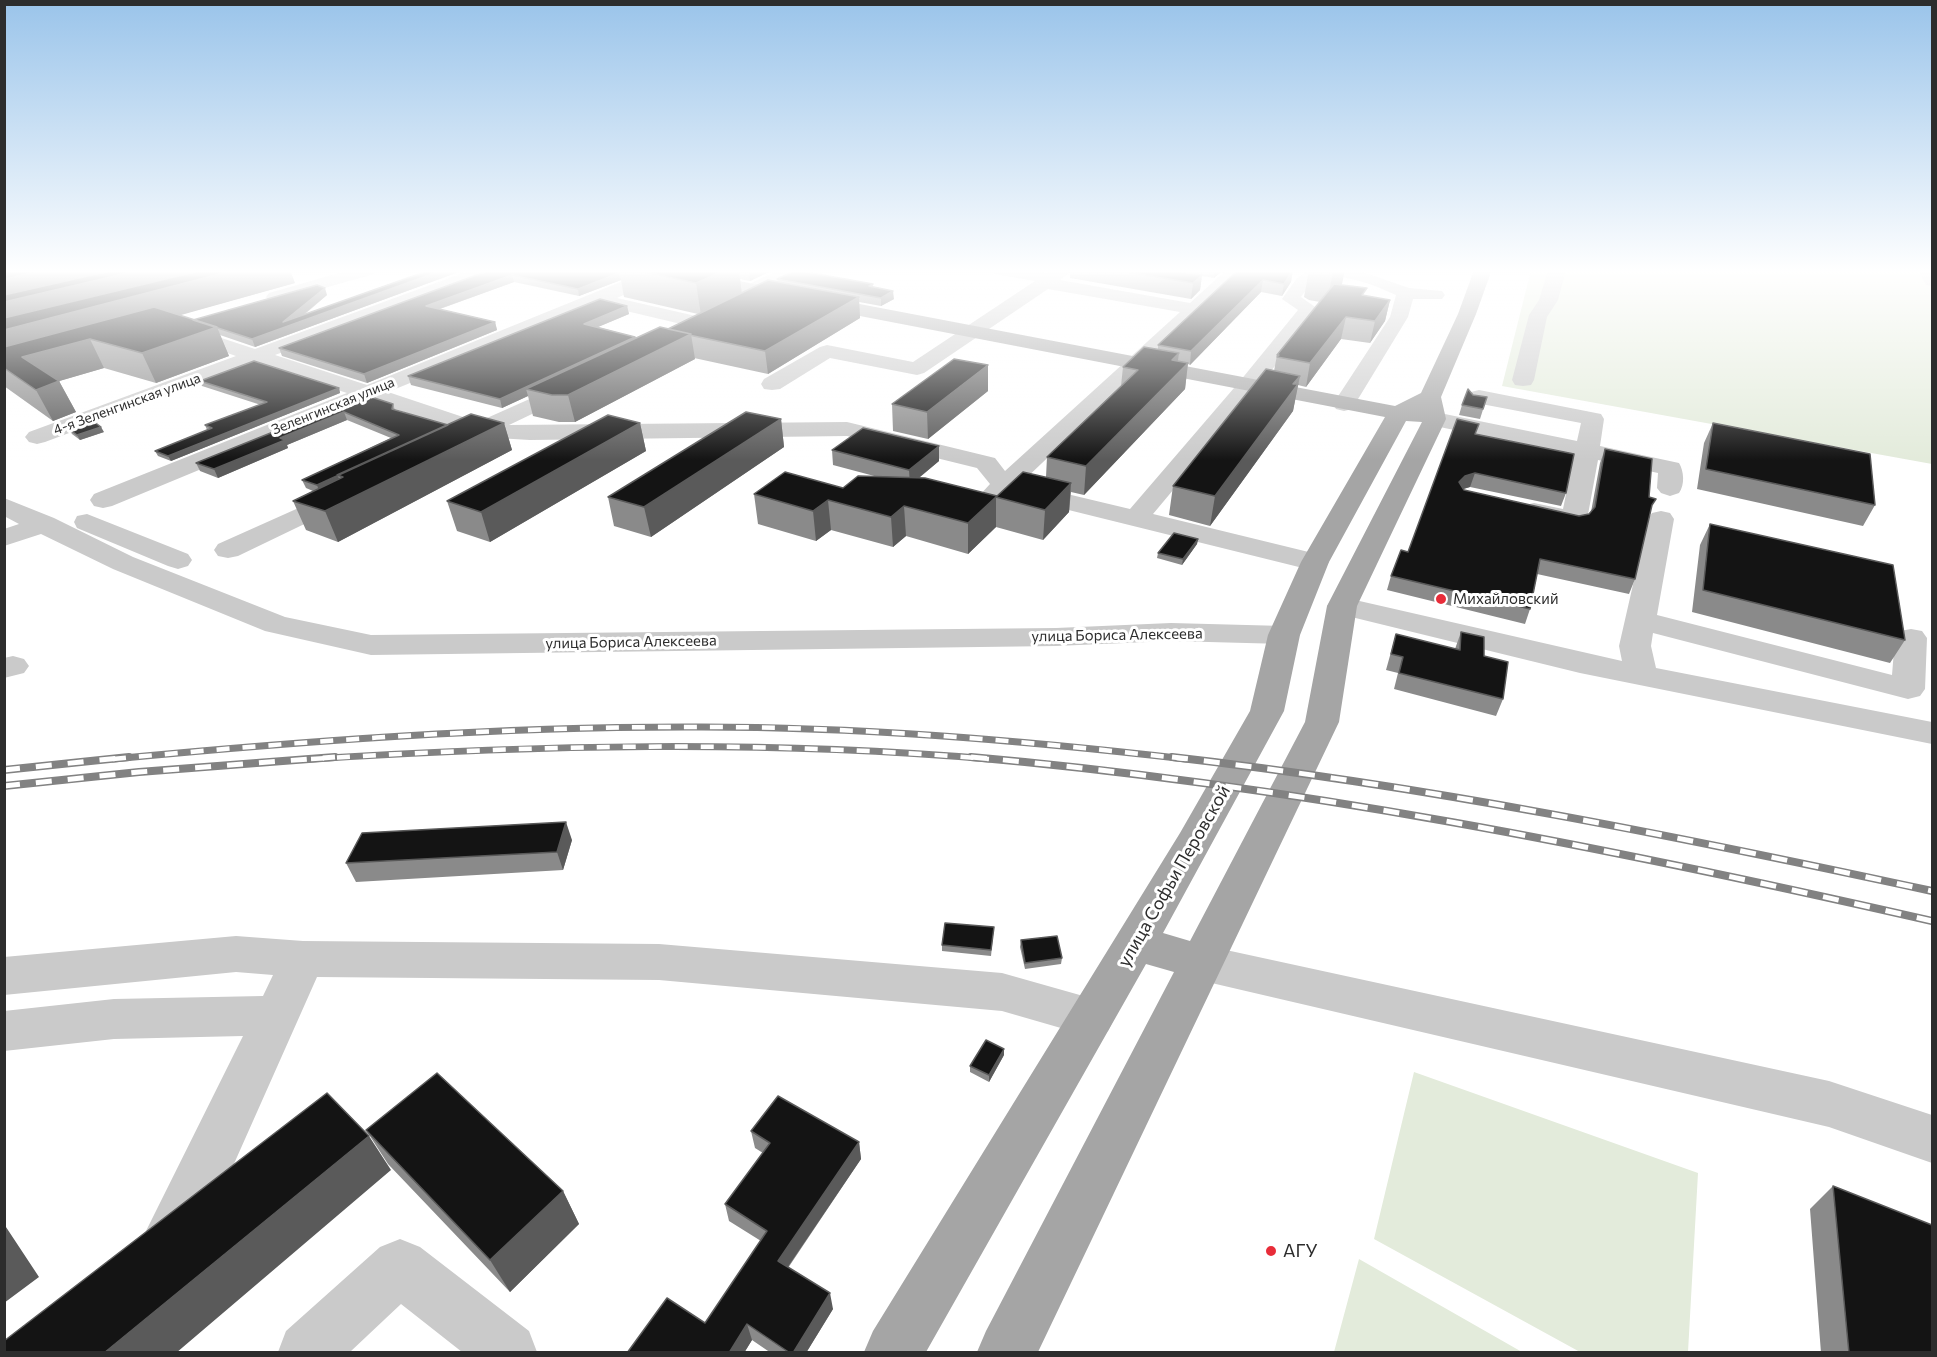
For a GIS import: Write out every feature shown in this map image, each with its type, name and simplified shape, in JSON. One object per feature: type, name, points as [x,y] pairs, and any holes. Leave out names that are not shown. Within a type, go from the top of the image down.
[{"type":"main road","points":[[975,333],[1344,404],[1400,412],[1432,408]]},
{"type":"main road","points":[[1007,1353],[1322,722],[1342,606],[1432,408],[1446,333]]},
{"type":"main road","name":"улица Софьи Перовской","points":[[894,1353],[1136,943],[1267,711],[1284,634],[1315,562],[1400,412]]},
{"type":"main road","points":[[1284,634],[1342,606]]},
{"type":"main road","points":[[1136,943],[1203,963]]},
{"type":"street","points":[[178,333],[256,356],[480,430],[530,433],[847,429],[986,463],[1004,486],[1315,562]]},
{"type":"street","name":"4-я Зеленгинская улица","points":[[37,437],[317,333]]},
{"type":"street","name":"Зеленгинская улица","points":[[103,500],[513,333]]},
{"type":"street","points":[[670,339],[681,333]]},
{"type":"street","points":[[772,384],[827,351],[917,369],[972,333]]},
{"type":"street","points":[[964,498],[988,499],[1169,333]]},
{"type":"street","points":[[1137,517],[1290,333]]},
{"type":"street","points":[[1344,404],[1389,333]]},
{"type":"street","points":[[1523,380],[1534,333]]},
{"type":"street","points":[[448,445],[585,379]]},
{"type":"street","points":[[1473,404],[1593,420],[1574,520],[1517,507]]},
{"type":"street","points":[[1432,408],[1587,443],[1670,468],[1670,488]]},
{"type":"street","points":[[4,485],[68,515],[302,614],[382,633],[1065,625],[1171,632]]},
{"type":"street","points":[[228,550],[365,485]]},
{"type":"street","name":"улица Бориса Алексеева","points":[[4,506],[123,563],[276,624],[371,645],[1056,637],[1171,632],[1284,634]]},
{"type":"street","points":[[1641,675],[1635,646],[1661,519]]},
{"type":"street","points":[[4,538],[44,524]]},
{"type":"street","points":[[1342,606],[1641,675],[1932,734]]},
{"type":"street","points":[[1641,620],[1908,689],[1911,638]]},
{"type":"street","points":[[4,976],[236,954],[303,959],[659,962],[1002,992],[1092,1017]]},
{"type":"street","points":[[133,1263],[178,1228],[303,959]]},
{"type":"street","points":[[1203,963],[1829,1104],[1932,1139]]},
{"type":"street","points":[[4,1031],[114,1019],[276,1016]]},
{"type":"street","points":[[307,1353],[400,1267],[508,1353]]},
{"type":"green space","points":[[1515,333],[1932,333],[1932,464],[1502,386]]},
{"type":"green space","points":[[1414,1072],[1698,1173],[1688,1352],[1580,1352],[1374,1239]]},
{"type":"green space","points":[[1359,1259],[1522,1352],[1334,1352]]},
{"type":"building","points":[[55,333],[199,333],[142,353],[90,339],[22,357],[59,381],[36,390],[4,368],[4,347]]},
{"type":"building","points":[[234,333],[268,333],[252,339]]},
{"type":"building","points":[[319,333],[466,333],[364,374],[279,348]]},
{"type":"building","points":[[514,333],[621,333],[635,337],[500,399],[408,376]]},
{"type":"building","points":[[646,333],[691,334],[568,395],[552,395],[526,389]]},
{"type":"building","points":[[688,333],[796,333],[765,351],[689,335],[691,334]]},
{"type":"building","points":[[1170,333],[1209,333],[1191,351],[1158,345]]},
{"type":"building","points":[[1294,333],[1333,333],[1310,363],[1277,357],[1279,355],[1277,355]]},
{"type":"building","points":[[1144,347],[1179,353],[1172,360],[1188,363],[1086,466],[1047,457],[1138,370],[1123,367]]},
{"type":"building","points":[[954,359],[988,365],[927,412],[892,404]]},
{"type":"building","points":[[254,361],[339,388],[168,456],[155,451],[212,428],[205,425],[267,402],[200,381]]},
{"type":"building","points":[[1266,369],[1300,376],[1293,384],[1298,384],[1215,496],[1173,486]]},
{"type":"building","points":[[1468,389],[1473,395],[1487,397],[1483,409],[1462,405]]},
{"type":"building","points":[[365,395],[393,404],[392,409],[448,425],[317,485],[302,480],[399,435],[344,412],[280,438],[285,440],[214,469],[196,463]]},
{"type":"building","points":[[746,412],[781,419],[644,507],[608,497]]},
{"type":"building","points":[[471,414],[504,423],[325,511],[293,501],[343,477],[337,475]]},
{"type":"building","points":[[608,415],[640,423],[481,512],[447,501]]},
{"type":"building","points":[[1457,419],[1479,424],[1475,434],[1574,454],[1566,493],[1475,473],[1465,476],[1459,482],[1464,490],[1579,516],[1589,514],[1595,507],[1605,449],[1652,459],[1649,497],[1656,499],[1652,505],[1635,579],[1540,559],[1530,609],[1391,576],[1401,550],[1408,552]]},
{"type":"building","points":[[93,421],[101,427],[77,435],[69,429]]},
{"type":"building","points":[[1713,423],[1870,454],[1875,505],[1706,469]]},
{"type":"building","points":[[863,428],[939,446],[909,470],[832,450]]},
{"type":"building","points":[[785,472],[843,488],[858,476],[925,478],[997,496],[968,523],[904,506],[891,517],[828,500],[813,511],[754,494]]},
{"type":"building","points":[[1023,472],[1071,483],[1045,510],[996,497]]},
{"type":"building","points":[[1710,524],[1893,565],[1905,640],[1703,590]]},
{"type":"building","points":[[1174,533],[1198,539],[1183,559],[1158,553]]},
{"type":"building","points":[[1461,632],[1484,637],[1484,656],[1508,662],[1503,699],[1399,673],[1403,657],[1391,654],[1396,634],[1460,650]]},
{"type":"building","points":[[566,822],[557,852],[346,863],[362,833]]},
{"type":"building","points":[[945,923],[994,927],[991,950],[942,945]]},
{"type":"building","points":[[1057,936],[1062,958],[1025,963],[1021,940]]},
{"type":"building","points":[[986,1040],[1004,1049],[989,1075],[970,1066]]},
{"type":"building","points":[[437,1073],[563,1191],[490,1260],[366,1130]]},
{"type":"building","points":[[327,1093],[369,1136],[104,1353],[4,1353],[4,1341]]},
{"type":"building","points":[[778,1096],[859,1142],[778,1261],[830,1293],[793,1353],[747,1324],[729,1353],[627,1353],[667,1298],[705,1323],[767,1231],[725,1204],[770,1143],[751,1131]]},
{"type":"building","points":[[1833,1186],[1932,1225],[1932,1353],[1849,1353]]},
{"type":"railway","points":[[113,759],[256,746],[470,732],[685,727],[810,729],[936,736],[1186,759]]},
{"type":"railway","points":[[311,759],[480,750],[650,747],[819,749],[989,759]]},
{"type":"railway","points":[[4,770],[129,757]]},
{"type":"railway","points":[[4,786],[139,772],[335,757]]},
{"type":"railway","points":[[971,757],[1213,784],[1454,822],[1694,869],[1932,921]]},
{"type":"railway","points":[[1172,757],[1459,798],[1743,851],[1932,891]]},
{"type":"place","name":"Михайловский","points":[[1441,599]]},
{"type":"place","name":"АГУ","points":[[1271,1251]]}]
